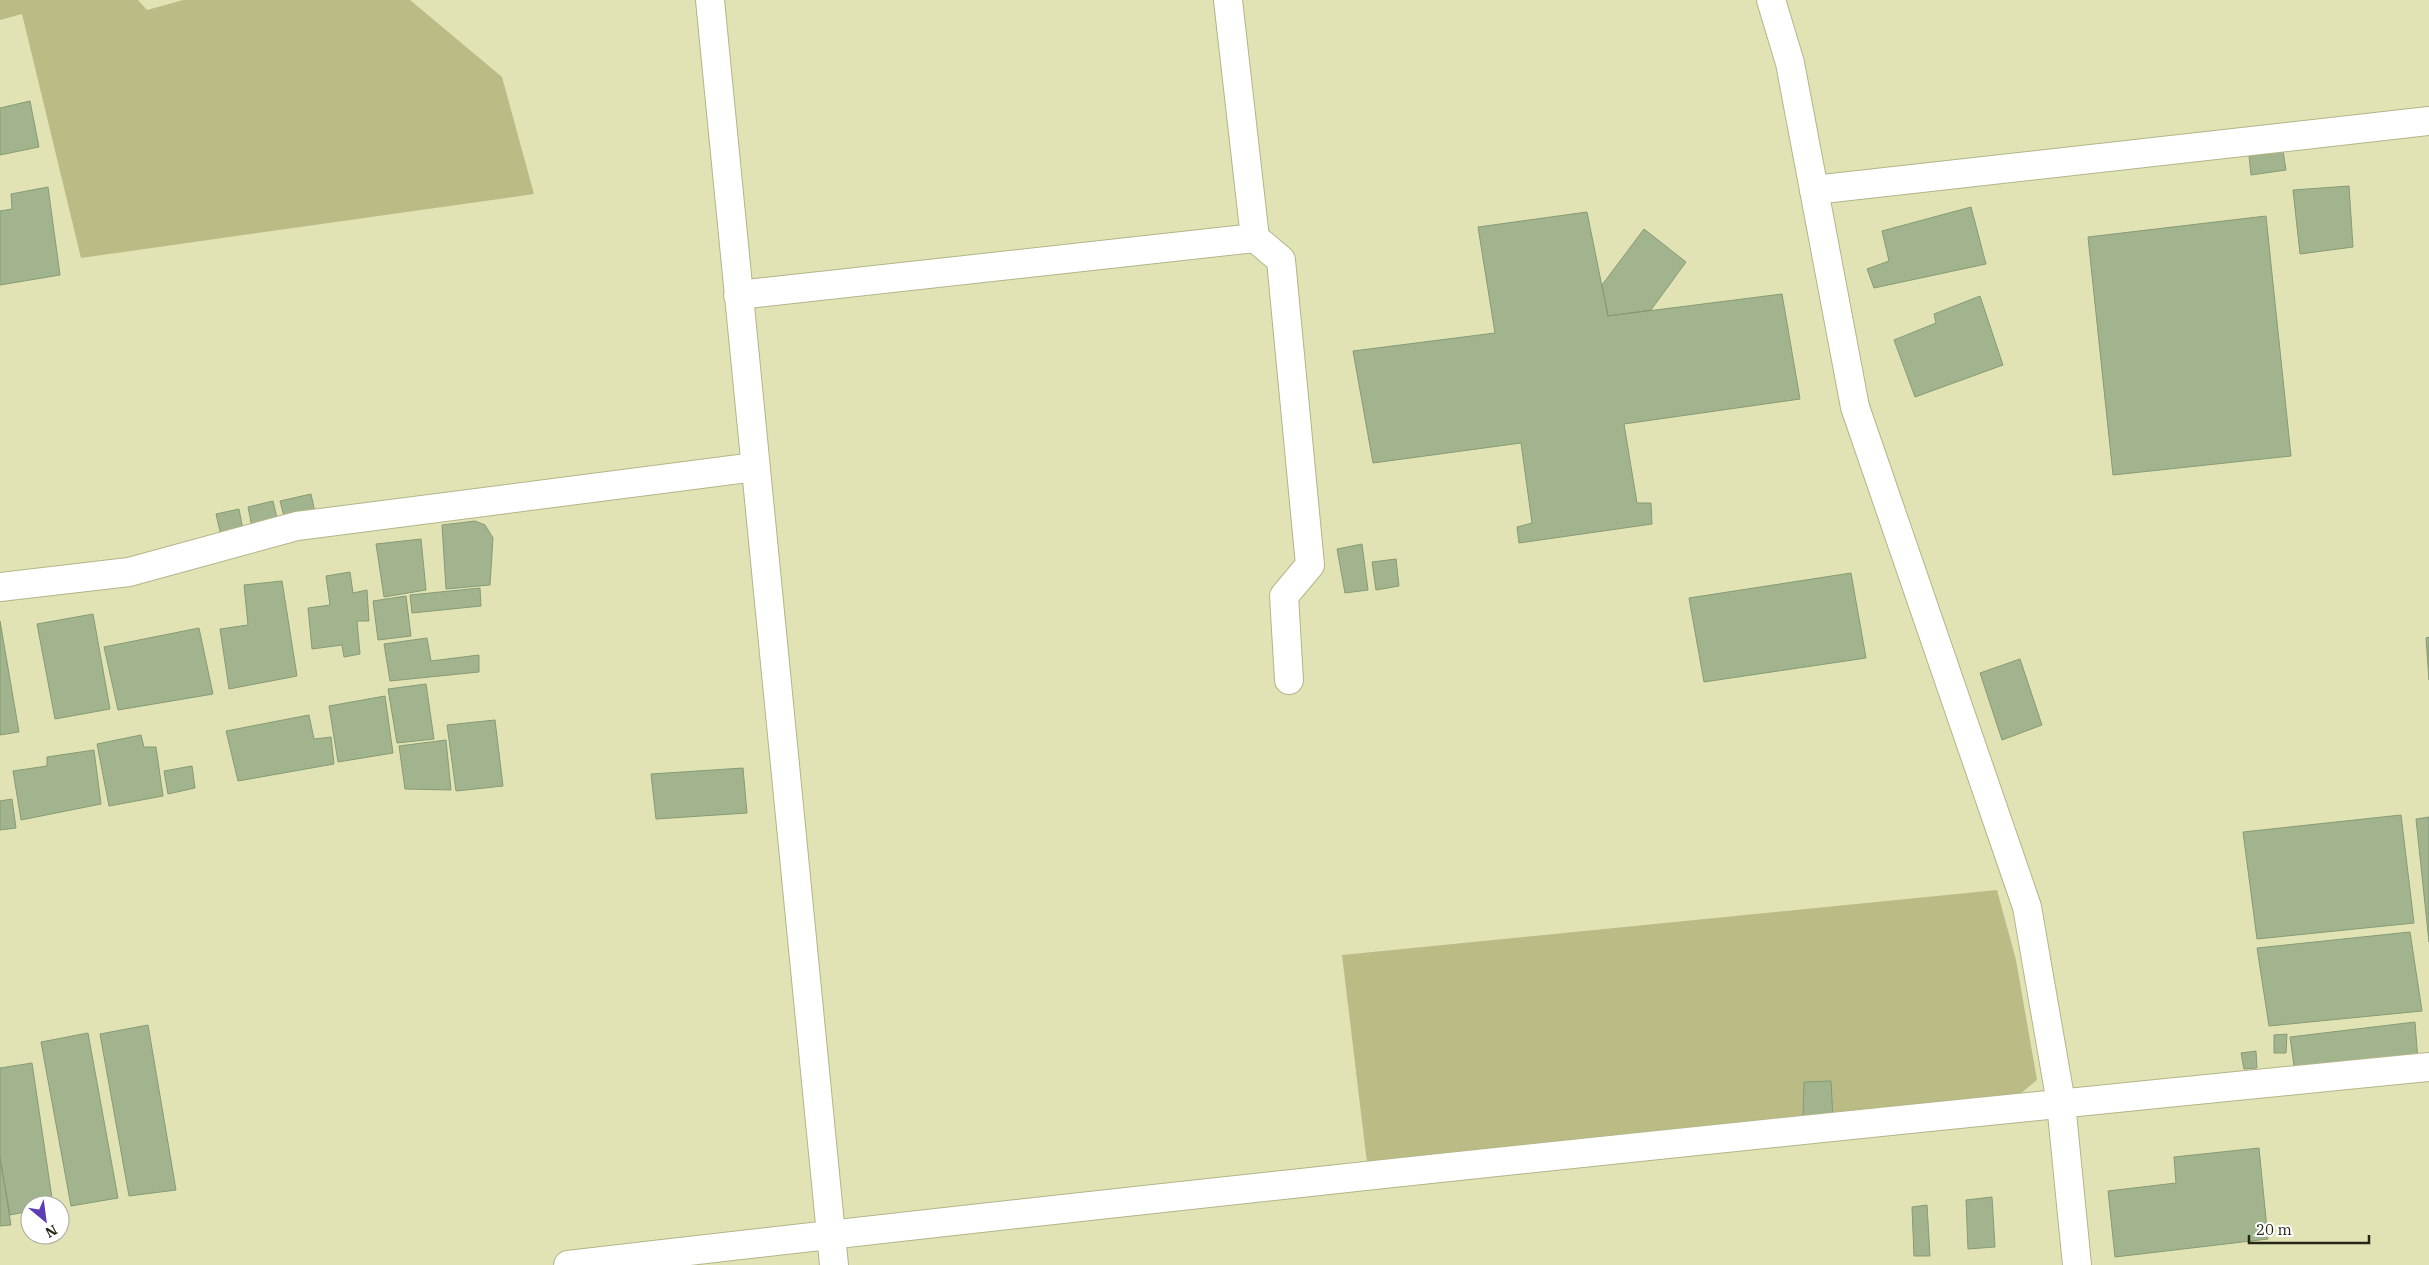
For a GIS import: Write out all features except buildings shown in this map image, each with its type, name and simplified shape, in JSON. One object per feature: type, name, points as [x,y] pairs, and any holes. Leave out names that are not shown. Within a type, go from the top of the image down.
[{"type":"street","points":[[710,0],[834,1265]]},
{"type":"street","points":[[1228,0],[1255,238],[1281,260],[1310,565],[1284,596],[1289,680]]},
{"type":"street","points":[[1772,0],[1790,62],[1855,406],[1939,657],[2027,907],[2061,1103],[2076,1265]]},
{"type":"street","points":[[1814,190],[2429,121]]},
{"type":"street","points":[[738,294],[1255,238]]},
{"type":"street","points":[[0,587],[129,572],[297,526],[755,467]]},
{"type":"street","points":[[568,1265],[2061,1103],[2429,1067]]},
{"type":"green space","points":[[0,0],[138,0],[147,10],[183,0],[410,0],[502,77],[534,194],[81,258],[22,14],[0,20]]},
{"type":"green space","points":[[1997,890],[2016,960],[2037,1080],[2015,1098],[1367,1163],[1342,955]]}]
